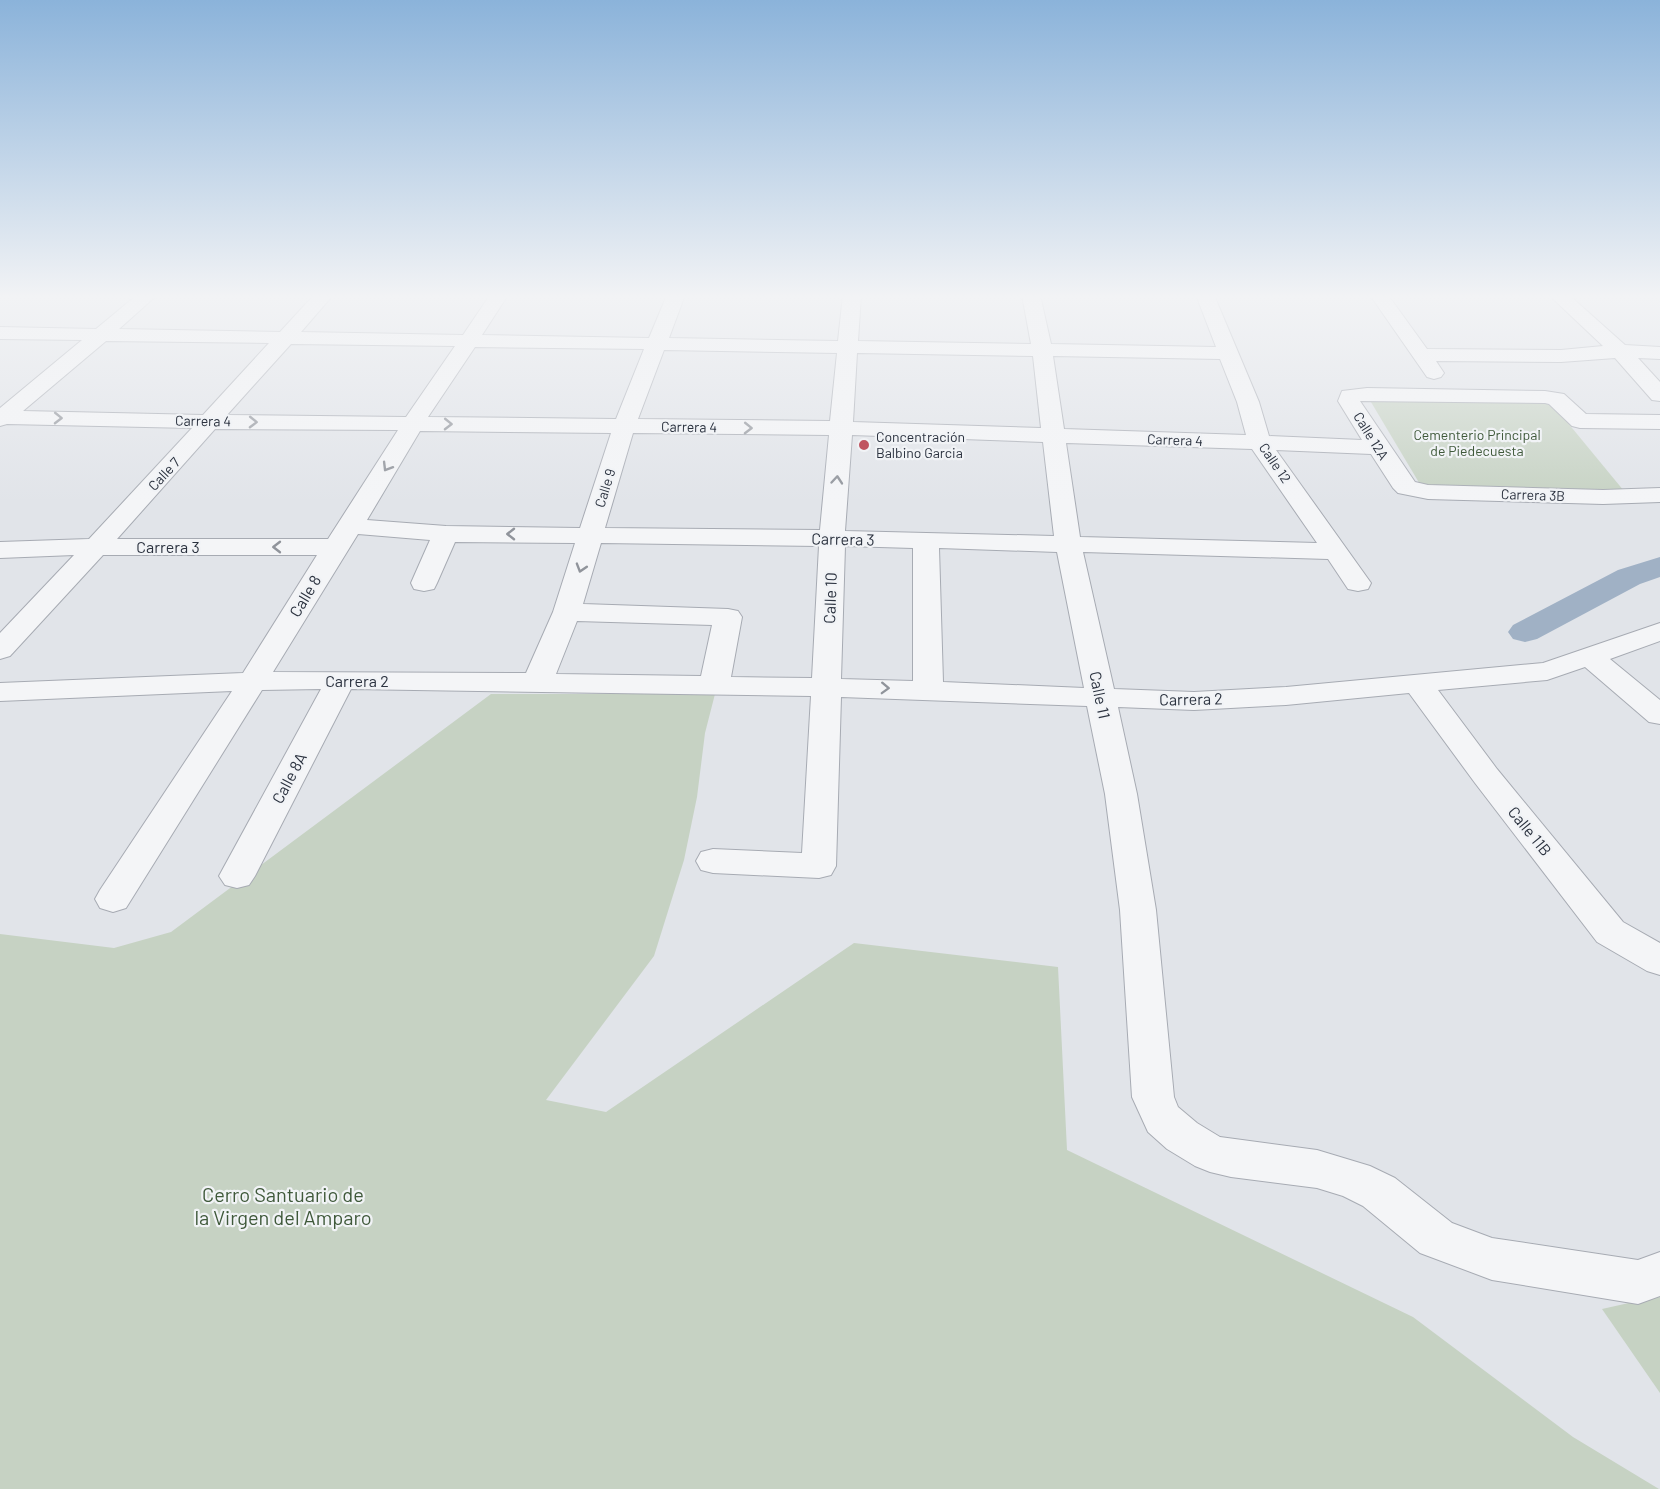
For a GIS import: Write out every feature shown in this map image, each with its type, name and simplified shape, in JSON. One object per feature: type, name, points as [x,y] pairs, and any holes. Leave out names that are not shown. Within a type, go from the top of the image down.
[{"type":"street","points":[[1,418],[65,364]]},
{"type":"street","name":"Calle 7","points":[[0,650],[180,457],[263,364]]},
{"type":"street","name":"Calle 8","points":[[113,899],[253,681],[413,424],[454,364]]},
{"type":"street","name":"Calle 9","points":[[537,683],[567,612],[624,426],[650,364]]},
{"type":"street","name":"Calle 10","points":[[713,861],[819,866],[832,538],[847,364]]},
{"type":"street","name":"Calle 11","points":[[1044,364],[1068,544],[1120,794],[1138,909],[1153,1097],[1163,1119],[1182,1136],[1210,1153],[1231,1158],[1317,1169],[1354,1180],[1379,1192],[1436,1238],[1492,1259],[1638,1282],[1660,1275]]},
{"type":"street","name":"Calle 12","points":[[1233,364],[1248,402],[1260,444],[1358,584]]},
{"type":"street","points":[[1427,364],[1450,395],[1545,397],[1560,402],[1580,421],[1660,422]]},
{"type":"street","points":[[1632,364],[1660,395]]},
{"type":"street","name":"Calle 12A","points":[[1407,488],[1401,483],[1349,401],[1350,396],[1366,394],[1450,395]]},
{"type":"street","name":"Carrera 4","points":[[1,418],[842,428],[1378,447]]},
{"type":"street","name":"Carrera 3B","points":[[1407,488],[1428,492],[1603,497],[1660,495]]},
{"type":"street","points":[[424,583],[446,534]]},
{"type":"street","name":"Carrera 3","points":[[0,550],[446,534],[832,538],[1334,550]]},
{"type":"street","points":[[926,540],[928,690]]},
{"type":"street","points":[[567,612],[728,616],[714,686]]},
{"type":"street","name":"Carrera 2","points":[[0,692],[253,681],[341,680],[826,687],[1194,701],[1286,696],[1546,671],[1660,631]]},
{"type":"street","points":[[1590,657],[1660,715]]},
{"type":"street","name":"Calle 8A","points":[[237,876],[341,680]]},
{"type":"street","name":"Calle 11B","points":[[1417,682],[1486,777],[1610,932],[1660,961]]},
{"type":"green space","name":"Cementerio Principal de Piedecuesta","points":[[1368,397],[1549,400],[1624,491],[1421,486]]},
{"type":"green space","name":"Cerro Santuario de la Virgen del Amparo","points":[[491,694],[715,694],[705,733],[697,797],[684,860],[654,956],[546,1100],[606,1112],[854,943],[1058,967],[1067,1150],[1413,1317],[1573,1437],[1659,1489],[0,1489],[0,934],[114,948],[171,932]]},
{"type":"green space","points":[[1660,1296],[1660,1393],[1602,1309]]},
{"type":"waterway","points":[[1525,632],[1629,577],[1660,566]]},
{"type":"place","name":"Concentración Balbino Garcia","points":[[864,445]]}]
